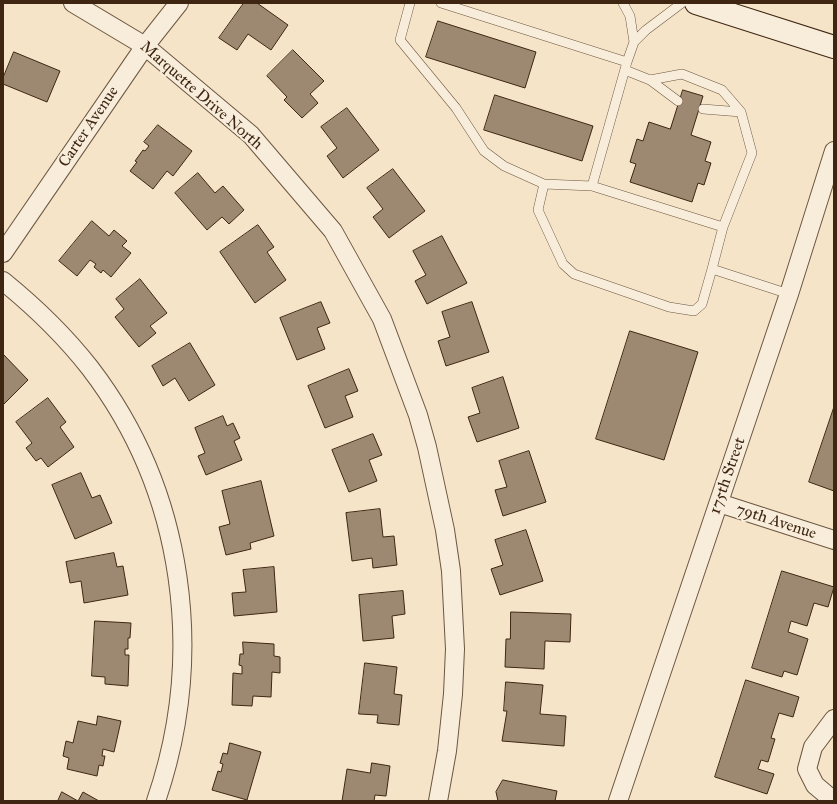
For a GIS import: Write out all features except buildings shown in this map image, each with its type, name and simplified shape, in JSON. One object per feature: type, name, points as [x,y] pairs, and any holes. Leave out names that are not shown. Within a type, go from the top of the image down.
[{"type":"street","name":"Marquette Drive North","points":[[73,3],[144,46],[252,135],[333,231],[382,319],[418,415],[427,447],[445,530],[450,571],[455,649],[453,694],[447,751],[438,801]]},
{"type":"street","name":"Carter Avenue","points":[[3,253],[144,46],[179,3]]},
{"type":"street","points":[[696,3],[834,47]]},
{"type":"street","name":"175th Street","points":[[618,801],[789,294],[834,151]]},
{"type":"street","points":[[3,281],[47,320],[91,368],[117,407],[136,442],[160,501],[176,565],[183,637],[182,673],[177,719],[169,758],[156,801]]},
{"type":"street","name":"79th Avenue","points":[[719,503],[834,540]]},
{"type":"street","points":[[834,720],[813,747],[807,769],[815,785],[834,801]]},
{"type":"lane","points":[[410,3],[400,40],[456,108],[484,151],[504,166],[544,184],[592,186],[723,227]]},
{"type":"lane","points":[[441,3],[626,66],[650,80],[678,101]]},
{"type":"lane","points":[[623,3],[630,16],[634,42]]},
{"type":"lane","points":[[592,186],[634,42],[646,30],[682,3]]},
{"type":"lane","points":[[544,184],[538,210],[563,264],[574,274],[669,307],[694,311],[702,304],[723,227],[752,153],[741,112],[722,90],[682,74],[650,80]]},
{"type":"lane","points":[[703,109],[741,112]]},
{"type":"lane","points":[[712,269],[789,294]]}]
